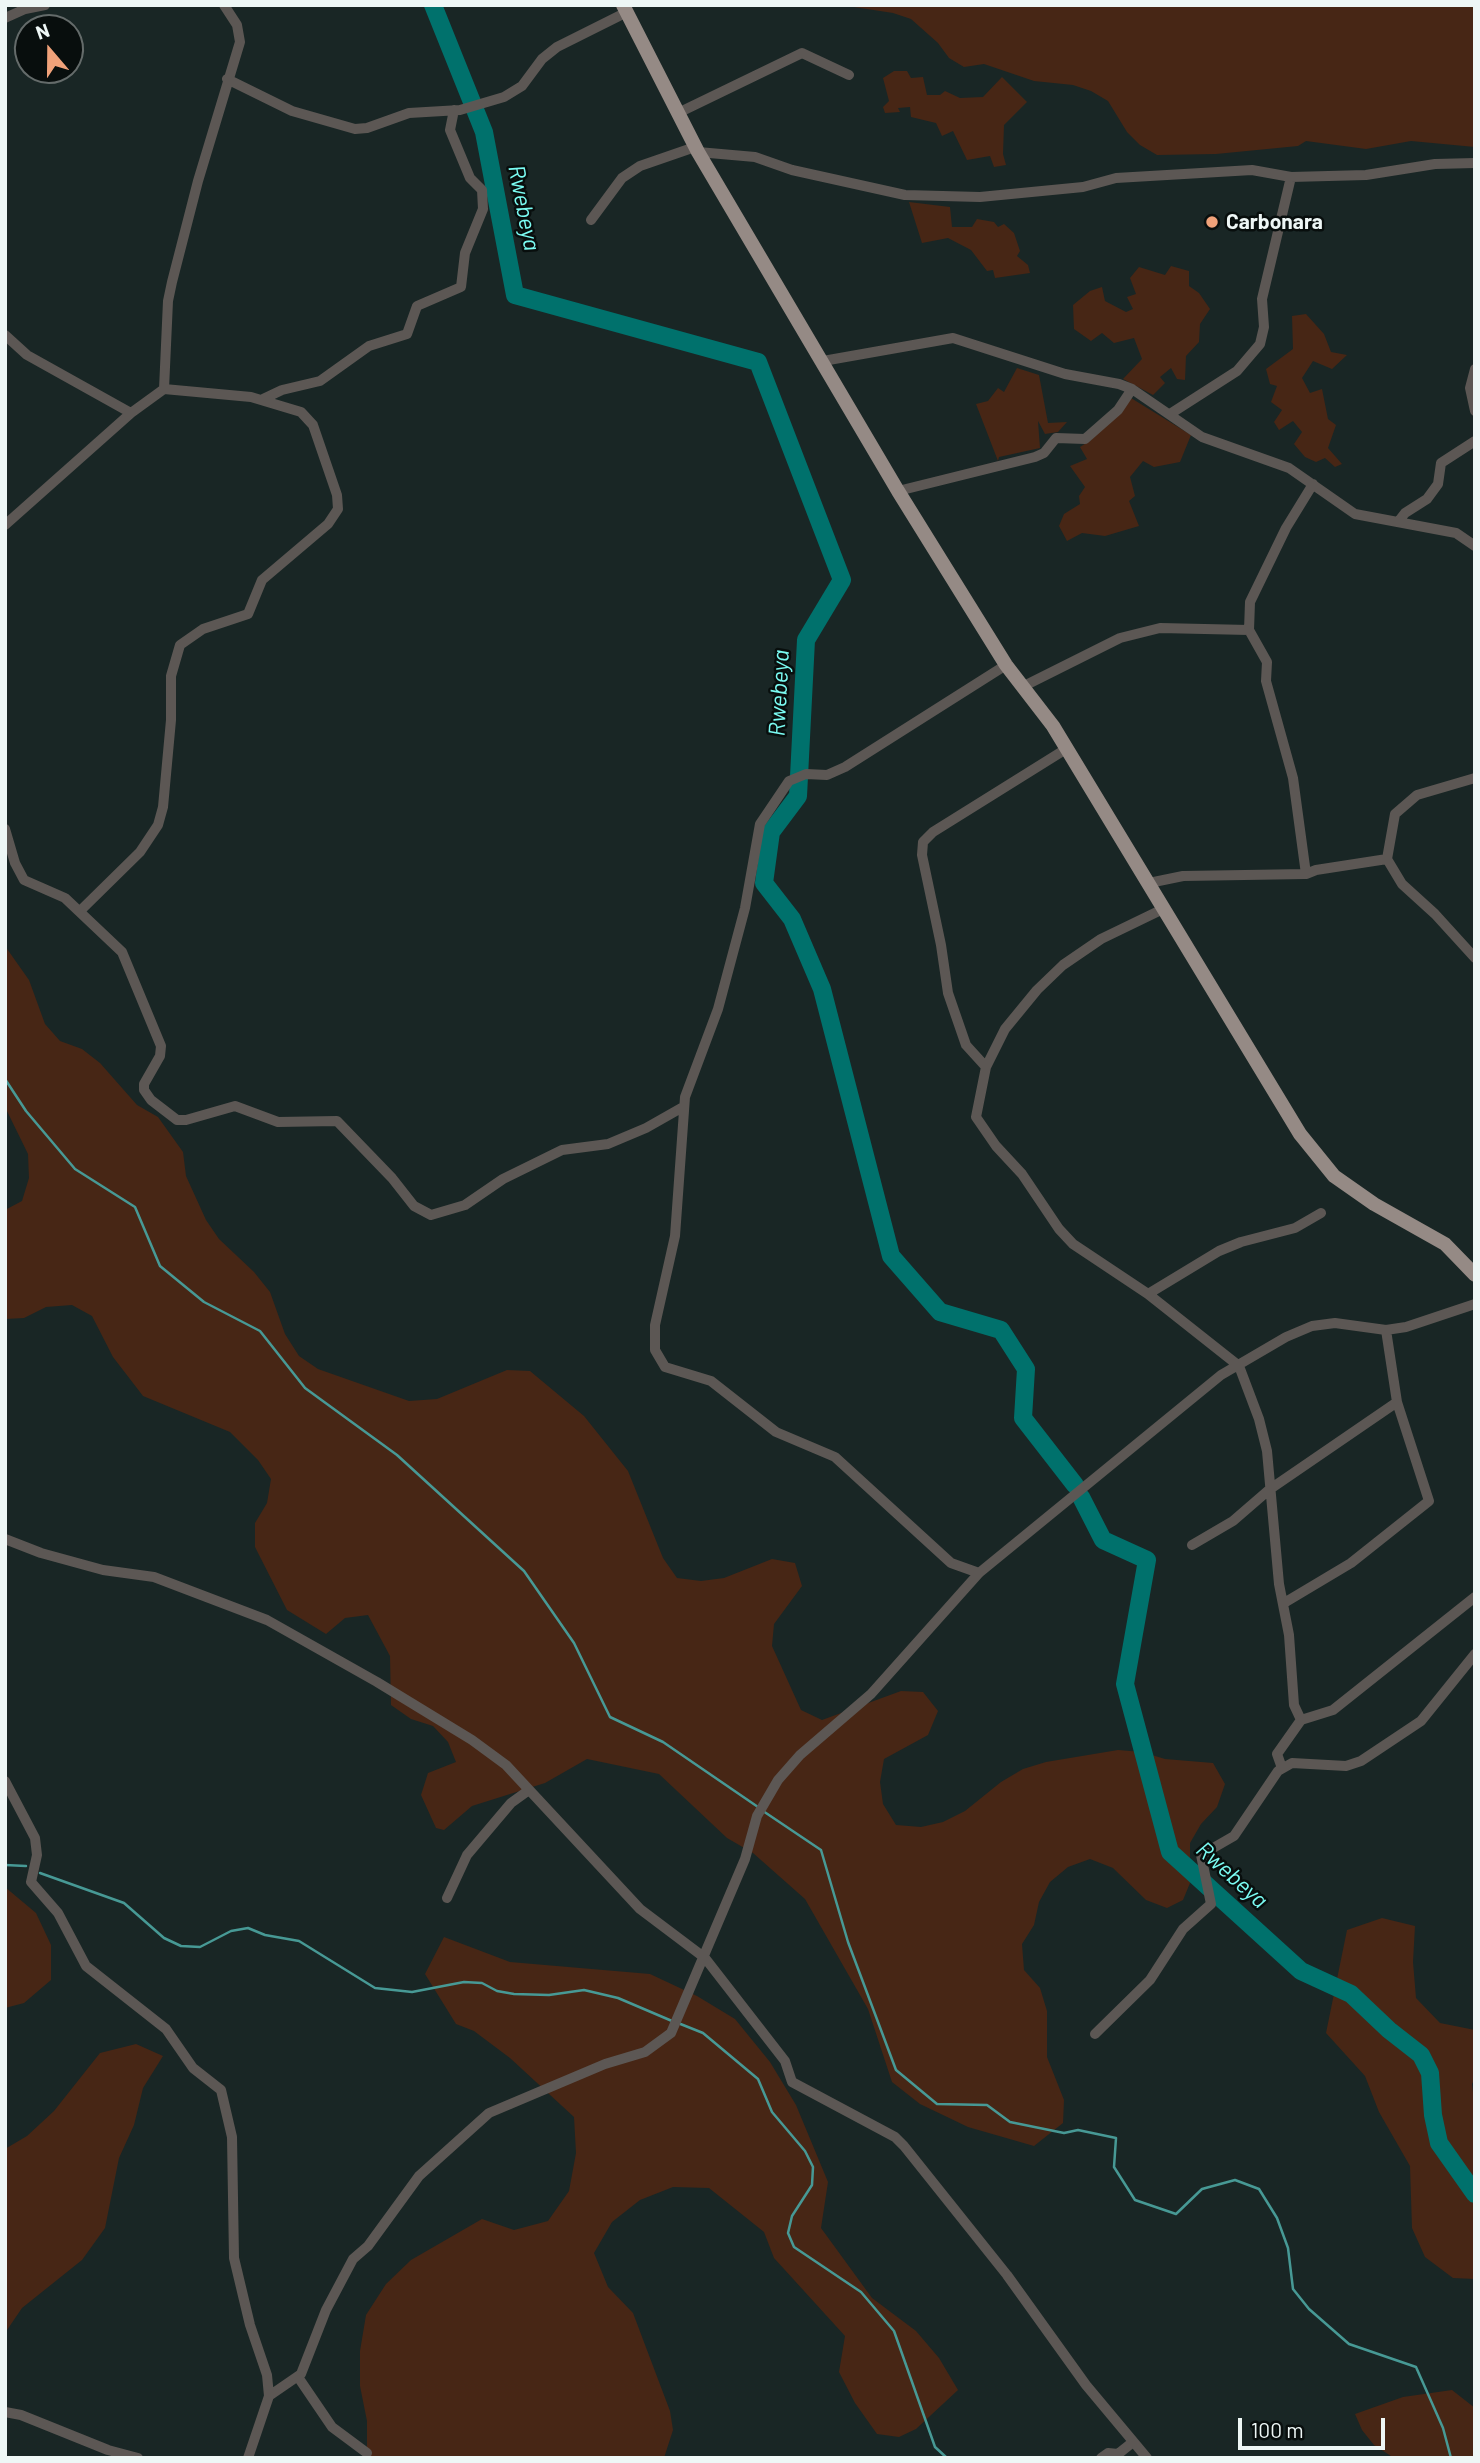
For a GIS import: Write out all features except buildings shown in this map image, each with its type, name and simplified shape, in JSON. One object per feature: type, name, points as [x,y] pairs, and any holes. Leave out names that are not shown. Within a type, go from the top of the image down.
[{"type":"main road","points":[[625,8],[696,149],[898,491],[1006,665],[1066,749],[1279,1101],[1316,1157],[1334,1176],[1374,1204],[1445,1244],[1475,1275]]},
{"type":"street","points":[[5,18],[25,9],[45,5]]},
{"type":"street","points":[[164,389],[170,291],[240,34],[232,15],[224,5]]},
{"type":"street","points":[[227,79],[292,111],[355,129],[376,126],[409,113],[457,110],[504,97],[522,86],[542,60],[557,47],[625,8]]},
{"type":"street","points":[[678,113],[802,53],[849,75]]},
{"type":"street","points":[[262,400],[282,390],[320,382],[369,346],[407,334],[417,306],[461,287],[466,253],[483,209],[482,190],[470,178],[450,130],[457,110]]},
{"type":"street","points":[[591,220],[622,178],[640,166],[696,149],[755,157],[792,170],[905,195],[980,197],[1083,187],[1115,178],[1252,170],[1291,177],[1366,176],[1435,164],[1475,163]]},
{"type":"street","points":[[1170,414],[1237,371],[1260,344],[1264,327],[1262,299],[1291,177]]},
{"type":"street","points":[[5,335],[27,355],[131,413]]},
{"type":"street","points":[[823,361],[953,338],[1065,374],[1132,389],[1202,437],[1289,468],[1355,514],[1456,533],[1475,546]]},
{"type":"street","points":[[1475,369],[1470,388],[1475,411]]},
{"type":"street","points":[[5,526],[131,413],[164,389],[262,400],[291,408],[308,417],[337,495],[338,509],[328,524],[262,580],[253,609],[248,614],[203,629],[180,645],[171,676],[171,720],[158,825],[140,852],[80,911]]},
{"type":"street","points":[[898,491],[1035,457],[1044,453],[1056,438],[1084,439],[1118,410],[1132,389]]},
{"type":"street","points":[[1398,522],[1427,499],[1438,484],[1441,463],[1475,441]]},
{"type":"street","points":[[1307,874],[1293,778],[1266,681],[1268,663],[1249,630],[1250,602],[1286,528],[1313,484]]},
{"type":"street","points":[[1022,687],[1120,638],[1160,628],[1249,630]]},
{"type":"street","points":[[979,1573],[951,1563],[916,1533],[876,1491],[835,1457],[776,1432],[711,1381],[665,1367],[655,1350],[655,1325],[675,1236],[683,1107],[718,1009],[745,908],[760,824],[789,780],[806,774],[827,775],[845,767],[1006,665]]},
{"type":"street","points":[[986,1068],[966,1045],[948,993],[942,947],[922,855],[923,842],[933,832],[1066,749]]},
{"type":"street","points":[[1475,778],[1417,795],[1395,814],[1387,859],[1402,884],[1475,958]]},
{"type":"street","points":[[5,829],[15,863],[24,880],[65,898],[98,932],[118,946],[159,1038],[160,1056],[144,1084],[151,1100],[181,1121],[235,1106],[278,1122],[337,1121],[392,1178],[414,1206],[431,1215],[465,1205],[503,1179],[562,1150],[608,1144],[646,1128],[683,1107]]},
{"type":"street","points":[[1149,883],[1183,876],[1307,874],[1316,870],[1387,859]]},
{"type":"street","points":[[1163,909],[1101,939],[1063,965],[1037,990],[1005,1029],[986,1068],[976,1117],[1073,1244],[1148,1294],[1239,1366],[1264,1440],[1279,1584],[1289,1635],[1294,1705],[1301,1720]]},
{"type":"street","points":[[1463,944],[1475,940]]},
{"type":"street","points":[[1148,1294],[1219,1251],[1241,1242],[1295,1228],[1321,1213]]},
{"type":"street","points":[[269,2396],[299,2377],[326,2310],[353,2259],[368,2246],[391,2210],[419,2176],[488,2113],[605,2064],[645,2052],[671,2033],[745,1859],[757,1816],[778,1780],[794,1761],[871,1694],[979,1573],[1221,1375],[1312,1326],[1351,1324],[1386,1330],[1406,1327],[1475,1304]]},
{"type":"street","points":[[1284,1603],[1351,1563],[1429,1502],[1397,1402],[1386,1330]]},
{"type":"street","points":[[1192,1545],[1233,1521],[1270,1489],[1397,1402]]},
{"type":"street","points":[[5,1539],[41,1553],[103,1570],[153,1577],[267,1620],[472,1740],[506,1765],[650,1918],[705,1958],[785,2061],[792,2082],[895,2137],[904,2146],[1007,2275],[1086,2385],[1147,2458]]},
{"type":"street","points":[[1282,1768],[1277,1755],[1301,1720],[1333,1710],[1475,1597]]},
{"type":"street","points":[[1095,2034],[1150,1980],[1183,1929],[1211,1904],[1201,1856],[1234,1836],[1282,1768],[1292,1763],[1346,1766],[1371,1755],[1421,1721],[1475,1654]]},
{"type":"street","points":[[5,1781],[35,1839],[37,1855],[31,1882],[58,1913],[86,1966],[166,2029],[193,2067],[221,2090],[232,2137],[233,2258],[250,2325],[267,2375],[269,2396],[248,2458]]},
{"type":"street","points":[[446,1898],[467,1855],[511,1803],[529,1790]]},
{"type":"street","points":[[299,2377],[332,2427],[367,2453]]},
{"type":"street","points":[[5,2412],[21,2415],[108,2450],[138,2458]]},
{"type":"street","points":[[1101,2458],[1108,2453],[1118,2454],[1133,2442]]},
{"type":"shaded area","points":[[841,5],[1475,5],[1475,147],[1411,141],[1366,149],[1306,141],[1298,146],[1216,154],[1157,155],[1140,145],[1127,132],[1108,101],[1091,91],[1073,85],[1034,81],[984,64],[964,67],[949,58],[938,43],[911,19],[893,13]]},
{"type":"shaded area","points":[[894,71],[907,71],[911,78],[923,77],[927,95],[940,95],[945,91],[960,98],[983,97],[1002,77],[1027,102],[1004,125],[1003,154],[1006,165],[994,167],[990,156],[967,160],[953,131],[942,136],[936,123],[911,117],[910,107],[898,108],[900,112],[885,113],[883,107],[889,101],[883,78]]},
{"type":"shaded area","points":[[909,202],[950,207],[952,227],[972,227],[977,219],[994,222],[998,227],[1004,224],[1014,233],[1020,251],[1017,256],[1028,265],[1030,273],[995,278],[993,270],[987,271],[971,250],[948,238],[922,243]]},
{"type":"shaded area","points":[[1171,266],[1189,271],[1189,286],[1199,293],[1210,309],[1200,324],[1199,342],[1186,356],[1185,380],[1177,379],[1171,368],[1160,377],[1165,383],[1153,395],[1123,379],[1142,359],[1134,338],[1114,343],[1102,333],[1091,341],[1074,329],[1073,305],[1090,291],[1102,287],[1105,301],[1126,312],[1133,309],[1127,297],[1136,294],[1130,278],[1139,267],[1165,275]]},
{"type":"shaded area","points":[[1306,314],[1324,334],[1331,352],[1347,355],[1332,369],[1313,361],[1302,378],[1310,393],[1322,389],[1328,419],[1336,425],[1328,448],[1342,464],[1335,467],[1325,458],[1316,462],[1305,457],[1294,444],[1302,432],[1293,421],[1279,430],[1274,422],[1282,410],[1271,402],[1277,386],[1270,384],[1266,369],[1293,349],[1292,316]]},
{"type":"shaded area","points":[[1017,368],[1039,375],[1048,423],[1067,422],[1058,432],[1045,434],[1038,421],[1040,448],[999,457],[998,461],[976,404],[988,401],[998,388],[1004,392]]},
{"type":"shaded area","points":[[1131,398],[1191,435],[1180,462],[1154,467],[1143,461],[1130,477],[1135,496],[1129,501],[1139,526],[1105,536],[1082,533],[1067,541],[1059,526],[1064,514],[1080,504],[1079,496],[1085,487],[1070,466],[1087,459],[1080,447],[1091,440]]},
{"type":"shaded area","points":[[5,946],[29,980],[45,1024],[60,1041],[82,1049],[100,1063],[137,1105],[158,1117],[183,1152],[186,1176],[206,1220],[219,1239],[254,1272],[270,1292],[285,1334],[299,1356],[318,1369],[409,1401],[437,1399],[507,1370],[530,1371],[584,1416],[628,1471],[663,1558],[677,1578],[701,1581],[724,1578],[772,1559],[795,1563],[802,1586],[774,1624],[772,1646],[801,1710],[822,1720],[901,1691],[923,1692],[938,1711],[928,1735],[884,1759],[880,1782],[883,1804],[896,1825],[921,1827],[943,1822],[965,1811],[1001,1782],[1023,1769],[1046,1762],[1118,1750],[1142,1752],[1165,1759],[1213,1763],[1225,1784],[1217,1807],[1201,1824],[1190,1843],[1190,1883],[1183,1900],[1167,1908],[1146,1900],[1113,1868],[1090,1859],[1068,1867],[1050,1882],[1039,1902],[1034,1925],[1022,1944],[1024,1970],[1040,1988],[1047,2011],[1047,2057],[1064,2100],[1063,2123],[1034,2146],[968,2127],[920,2104],[892,2082],[868,2009],[805,1899],[753,1853],[727,1838],[659,1774],[587,1759],[545,1783],[472,1806],[444,1830],[436,1828],[421,1795],[428,1773],[456,1762],[448,1742],[433,1726],[411,1719],[391,1705],[390,1656],[368,1615],[345,1618],[326,1634],[287,1610],[255,1547],[255,1523],[267,1503],[271,1479],[258,1460],[230,1432],[143,1396],[113,1357],[92,1316],[72,1305],[46,1307],[24,1318],[5,1319],[5,1210],[22,1201],[29,1178],[28,1154],[5,1107]]},
{"type":"shaded area","points":[[5,1887],[36,1913],[51,1945],[51,1980],[24,2003],[5,2008]]},
{"type":"shaded area","points":[[1382,1918],[1415,1926],[1413,1962],[1416,1998],[1440,2023],[1475,2030],[1475,2078],[1472,2084],[1475,2108],[1475,2279],[1453,2278],[1425,2257],[1412,2228],[1410,2166],[1379,2112],[1365,2076],[1326,2033],[1347,1930]]},
{"type":"shaded area","points":[[444,1937],[510,1962],[650,1974],[697,1996],[735,2019],[770,2062],[796,2105],[828,2182],[821,2228],[872,2298],[916,2331],[939,2358],[958,2390],[916,2429],[899,2437],[877,2434],[855,2403],[839,2372],[845,2336],[774,2258],[764,2232],[709,2188],[673,2187],[640,2200],[612,2222],[594,2253],[608,2287],[633,2313],[670,2411],[673,2430],[664,2458],[367,2458],[367,2421],[360,2386],[360,2351],[366,2315],[386,2284],[411,2260],[482,2219],[514,2230],[548,2221],[569,2191],[576,2153],[574,2117],[510,2058],[474,2031],[456,2024],[425,1974]]},
{"type":"shaded area","points":[[136,2044],[163,2056],[143,2088],[134,2125],[119,2158],[105,2228],[82,2260],[22,2308],[5,2333],[5,2149],[27,2136],[54,2111],[100,2053]]},
{"type":"shaded area","points":[[1452,2390],[1475,2408],[1475,2458],[1394,2458],[1374,2445],[1362,2430],[1355,2414],[1403,2397]]},
{"type":"waterway","name":"Rwebeya","points":[[433,5],[484,132],[515,295],[758,362],[842,580],[806,640],[798,796],[771,832],[764,883],[792,919],[822,989],[891,1256],[940,1312],[1001,1330],[1026,1369],[1023,1418],[1075,1485]]},
{"type":"waterway","points":[[5,1079],[26,1111],[75,1169],[135,1207],[160,1266],[204,1302],[260,1331],[305,1388],[397,1455],[524,1571],[574,1643],[610,1717],[663,1742],[758,1807]]},
{"type":"waterway","name":"Rwebeya","points":[[1081,1497],[1103,1540],[1147,1560],[1125,1684],[1170,1852],[1301,1971],[1351,1994],[1389,2030],[1421,2055],[1430,2073],[1433,2115],[1439,2143],[1475,2194]]},
{"type":"waterway","points":[[763,1811],[821,1850],[848,1942],[896,2070],[937,2104],[987,2105],[1010,2122],[1064,2133],[1078,2130],[1116,2138],[1114,2167],[1135,2200],[1176,2214],[1202,2189],[1235,2180],[1259,2189],[1277,2218],[1288,2248],[1293,2289],[1309,2309],[1349,2344],[1416,2367],[1443,2428],[1451,2458]]},
{"type":"waterway","points":[[5,1865],[26,1866]]},
{"type":"waterway","points":[[40,1873],[124,1903],[164,1938],[181,1946],[200,1947],[231,1931],[248,1928],[265,1935],[299,1941],[375,1988],[412,1992],[464,1982],[482,1983],[497,1991],[514,1994],[549,1995],[584,1990],[618,1998],[672,2021]]},
{"type":"waterway","points":[[678,2023],[703,2033],[758,2079],[772,2112],[805,2151],[813,2167],[812,2185],[792,2216],[788,2233],[794,2247],[861,2292],[894,2331],[935,2447],[947,2458]]},
{"type":"place","name":"Carbonara","points":[[1212,222]]}]
